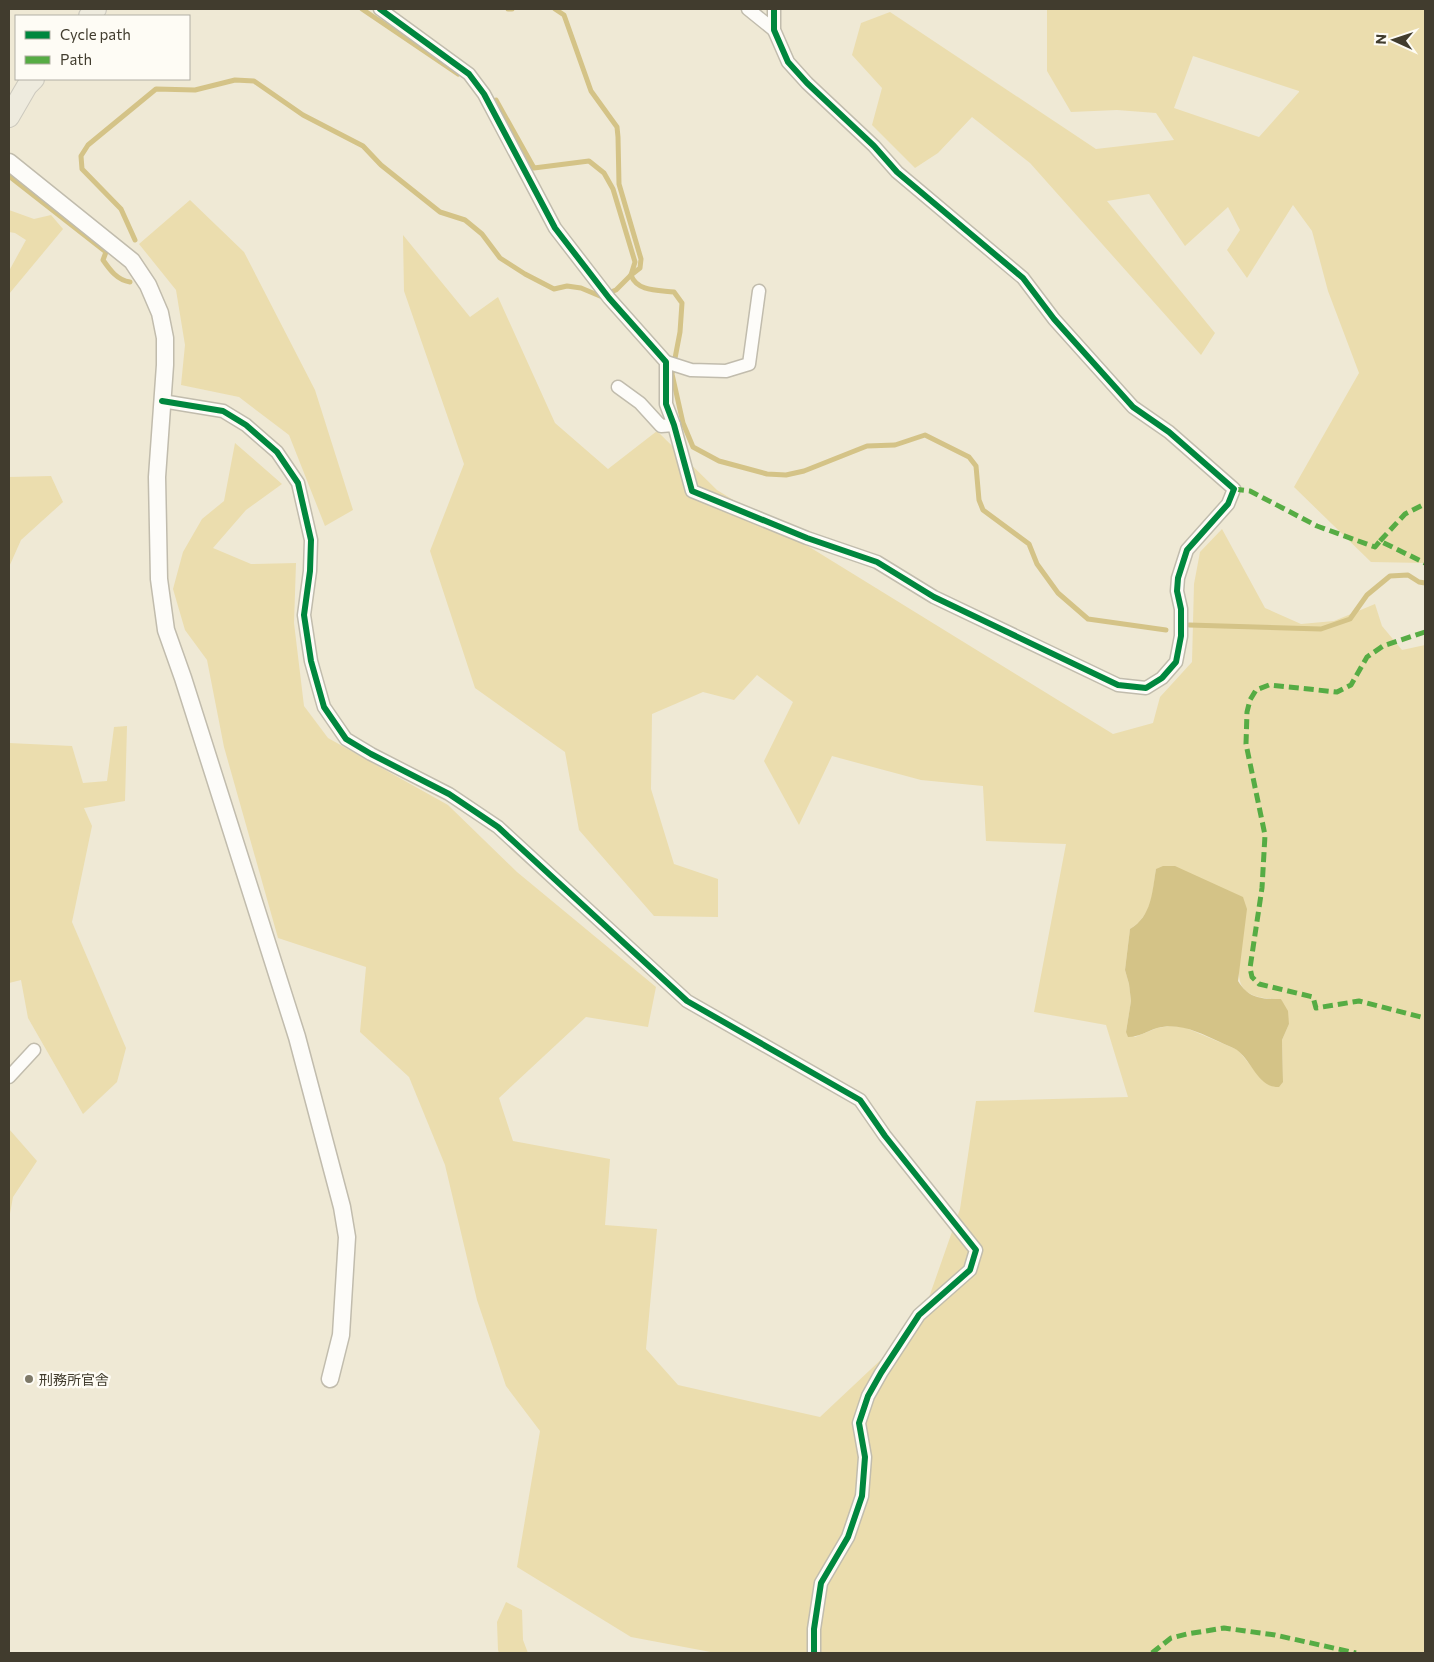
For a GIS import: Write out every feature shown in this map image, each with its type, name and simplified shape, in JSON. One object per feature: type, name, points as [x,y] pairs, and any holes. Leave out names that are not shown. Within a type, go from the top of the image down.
[{"type":"main road","points":[[9,117],[27,86],[33,80]]},
{"type":"street","points":[[380,9],[470,74],[484,94],[555,228],[607,294],[672,364],[691,370],[726,371],[749,364],[759,291]]},
{"type":"street","points":[[748,9],[774,30]]},
{"type":"street","points":[[672,364],[666,404],[674,425],[692,491],[806,538],[878,562],[934,597],[1118,685],[1146,688],[1162,678],[1176,662],[1181,636],[1181,609],[1177,592],[1178,578],[1187,550],[1228,504],[1234,489],[1169,432],[1133,407],[1054,319],[1023,278],[897,172],[874,146],[807,83],[788,62],[774,30],[774,9]]},
{"type":"street","points":[[9,162],[132,261],[148,285],[160,313],[165,338],[165,364],[157,477],[159,579],[166,630],[297,1037],[342,1207],[347,1237],[341,1336],[330,1379]]},
{"type":"street","points":[[618,387],[640,403],[661,426],[674,425]]},
{"type":"street","points":[[162,402],[223,411],[246,425],[277,452],[298,483],[311,540],[310,571],[304,614],[311,661],[324,707],[346,739],[448,794],[498,828],[687,1000],[860,1100],[885,1136],[976,1250],[970,1270],[919,1315],[868,1396],[858,1423],[865,1457],[862,1496],[848,1538],[821,1584],[814,1628],[814,1653]]},
{"type":"street","points":[[9,1077],[34,1050]]},
{"type":"shaded area","points":[[1047,9],[1425,9],[1425,563],[1371,562],[1294,487],[1359,373],[1328,291],[1312,231],[1293,205],[1247,278],[1227,250],[1240,230],[1228,207],[1185,246],[1149,194],[1107,201],[1215,333],[1201,355],[1030,163],[972,117],[938,153],[915,168],[872,125],[882,88],[852,55],[861,23],[890,12],[1096,149],[1174,140],[1156,113],[1117,110],[1071,112],[1047,71]],"holes":[[[1193,56],[1299,91],[1259,137],[1174,108]]]},
{"type":"shaded area","points":[[190,200],[244,252],[315,390],[353,510],[325,526],[289,435],[239,397],[181,385],[185,345],[176,290],[139,244]]},
{"type":"shaded area","points":[[9,210],[34,219],[51,215],[63,229],[9,294],[9,271],[26,240],[15,233],[9,232]]},
{"type":"shaded area","points":[[403,235],[470,317],[498,297],[555,423],[608,469],[657,431],[717,490],[1113,734],[1153,723],[1160,697],[1192,662],[1194,584],[1200,552],[1222,529],[1265,608],[1301,624],[1334,621],[1375,604],[1382,626],[1402,650],[1425,645],[1425,1653],[716,1653],[631,1637],[517,1567],[540,1431],[506,1386],[477,1300],[445,1165],[409,1077],[360,1032],[366,967],[278,938],[224,747],[207,660],[185,630],[173,589],[183,552],[202,519],[224,501],[235,443],[282,484],[246,510],[213,548],[251,564],[296,563],[294,623],[304,706],[328,738],[448,805],[517,872],[656,987],[648,1027],[586,1017],[499,1098],[513,1141],[610,1159],[605,1225],[657,1229],[646,1349],[678,1385],[820,1417],[920,1323],[960,1209],[976,1101],[1128,1097],[1106,1025],[1034,1012],[1066,844],[986,841],[983,786],[921,780],[832,756],[799,825],[764,761],[793,702],[757,675],[734,700],[703,692],[652,714],[651,789],[674,864],[718,879],[718,917],[654,916],[579,830],[565,752],[475,688],[430,551],[464,464],[404,291]],"holes":[[[1156,869],[1239,972],[1242,987],[1247,992],[1259,997],[1281,999],[1289,1024],[1282,1040],[1283,1082],[1263,1081],[1238,1050],[1184,1027],[1170,1026],[1157,1028],[1135,1037],[1126,1032],[1131,1001],[1125,970],[1130,929],[1138,923],[1147,910],[1152,895]]]},
{"type":"shaded area","points":[[51,476],[63,502],[21,540],[9,567],[9,477]]},
{"type":"shaded area","points":[[127,726],[125,801],[84,808],[92,826],[72,922],[126,1048],[117,1082],[83,1114],[28,1018],[21,980],[9,983],[9,743],[72,746],[83,783],[107,781],[114,727]]},
{"type":"shaded area","points":[[1163,866],[1175,866],[1243,897],[1247,909],[1238,981],[1251,995],[1268,999],[1281,999],[1288,1011],[1289,1024],[1282,1040],[1283,1082],[1279,1087],[1272,1086],[1260,1079],[1242,1055],[1235,1049],[1190,1029],[1174,1026],[1157,1028],[1128,1037],[1126,1032],[1131,1001],[1125,970],[1130,929],[1137,924],[1147,910],[1152,895],[1156,869]]},
{"type":"shaded area","points":[[9,1129],[37,1161],[13,1197],[9,1219]]},
{"type":"shaded area","points":[[506,1602],[522,1610],[523,1640],[528,1653],[499,1653],[497,1622]]},
{"type":"waterway","points":[[362,9],[458,74]]},
{"type":"waterway","points":[[555,9],[564,15],[591,91],[617,127],[619,184],[641,259],[640,268],[631,275]]},
{"type":"waterway","points":[[135,240],[121,209],[82,169],[81,156],[88,145],[156,89],[195,90],[235,80],[254,81],[303,115],[363,146],[381,165],[440,212],[465,220],[482,234],[500,258],[554,289],[567,286],[581,288],[600,296],[616,290],[631,275],[634,281],[643,287],[674,292],[682,303],[680,332],[672,374],[683,423],[693,447],[719,461],[767,474],[786,475],[804,471],[867,446],[895,445],[925,435],[969,457],[976,466],[979,500],[983,510],[1029,544],[1037,564],[1058,593],[1088,619],[1166,630]]},
{"type":"waterway","points":[[496,100],[534,168],[589,161],[604,173],[613,189],[635,262],[631,275]]},
{"type":"waterway","points":[[9,176],[106,252],[103,260],[108,267],[118,277],[130,282]]},
{"type":"waterway","points":[[1189,625],[1321,629],[1350,619],[1367,595],[1390,576],[1408,575],[1419,582],[1425,583]]},
{"type":"marked path","points":[[1234,489],[1250,491],[1317,526],[1375,547],[1380,541],[1425,563]]},
{"type":"marked path","points":[[1380,541],[1405,514],[1425,504]]},
{"type":"marked path","points":[[1425,632],[1383,646],[1367,657],[1351,685],[1337,692],[1269,685],[1256,690],[1250,700],[1247,712],[1246,744],[1265,835],[1262,888],[1250,968],[1252,977],[1259,984],[1313,997],[1316,1008],[1359,1001],[1425,1018]]},
{"type":"marked path","points":[[1152,1653],[1171,1638],[1224,1628],[1275,1635],[1356,1653]]},
{"type":"cycle path","points":[[380,9],[469,74],[484,94],[555,228],[609,298],[666,362],[666,404],[674,425],[692,491],[807,538],[877,562],[934,597],[1118,685],[1146,688],[1162,678],[1176,662],[1181,636],[1181,609],[1177,591],[1178,578],[1187,550],[1228,504],[1234,489],[1169,432],[1133,407],[1054,319],[1023,278],[897,172],[874,146],[807,83],[788,62],[774,30],[774,9]]},
{"type":"cycle path","points":[[162,401],[223,411],[246,425],[277,452],[298,483],[311,540],[310,571],[304,615],[311,661],[324,707],[346,739],[449,794],[498,827],[687,1001],[860,1100],[885,1136],[976,1250],[970,1270],[919,1315],[868,1396],[859,1423],[865,1457],[862,1496],[848,1537],[821,1583],[814,1629],[814,1653]]},
{"type":"place","name":"刑務所官舎","points":[[29,1379]]}]
